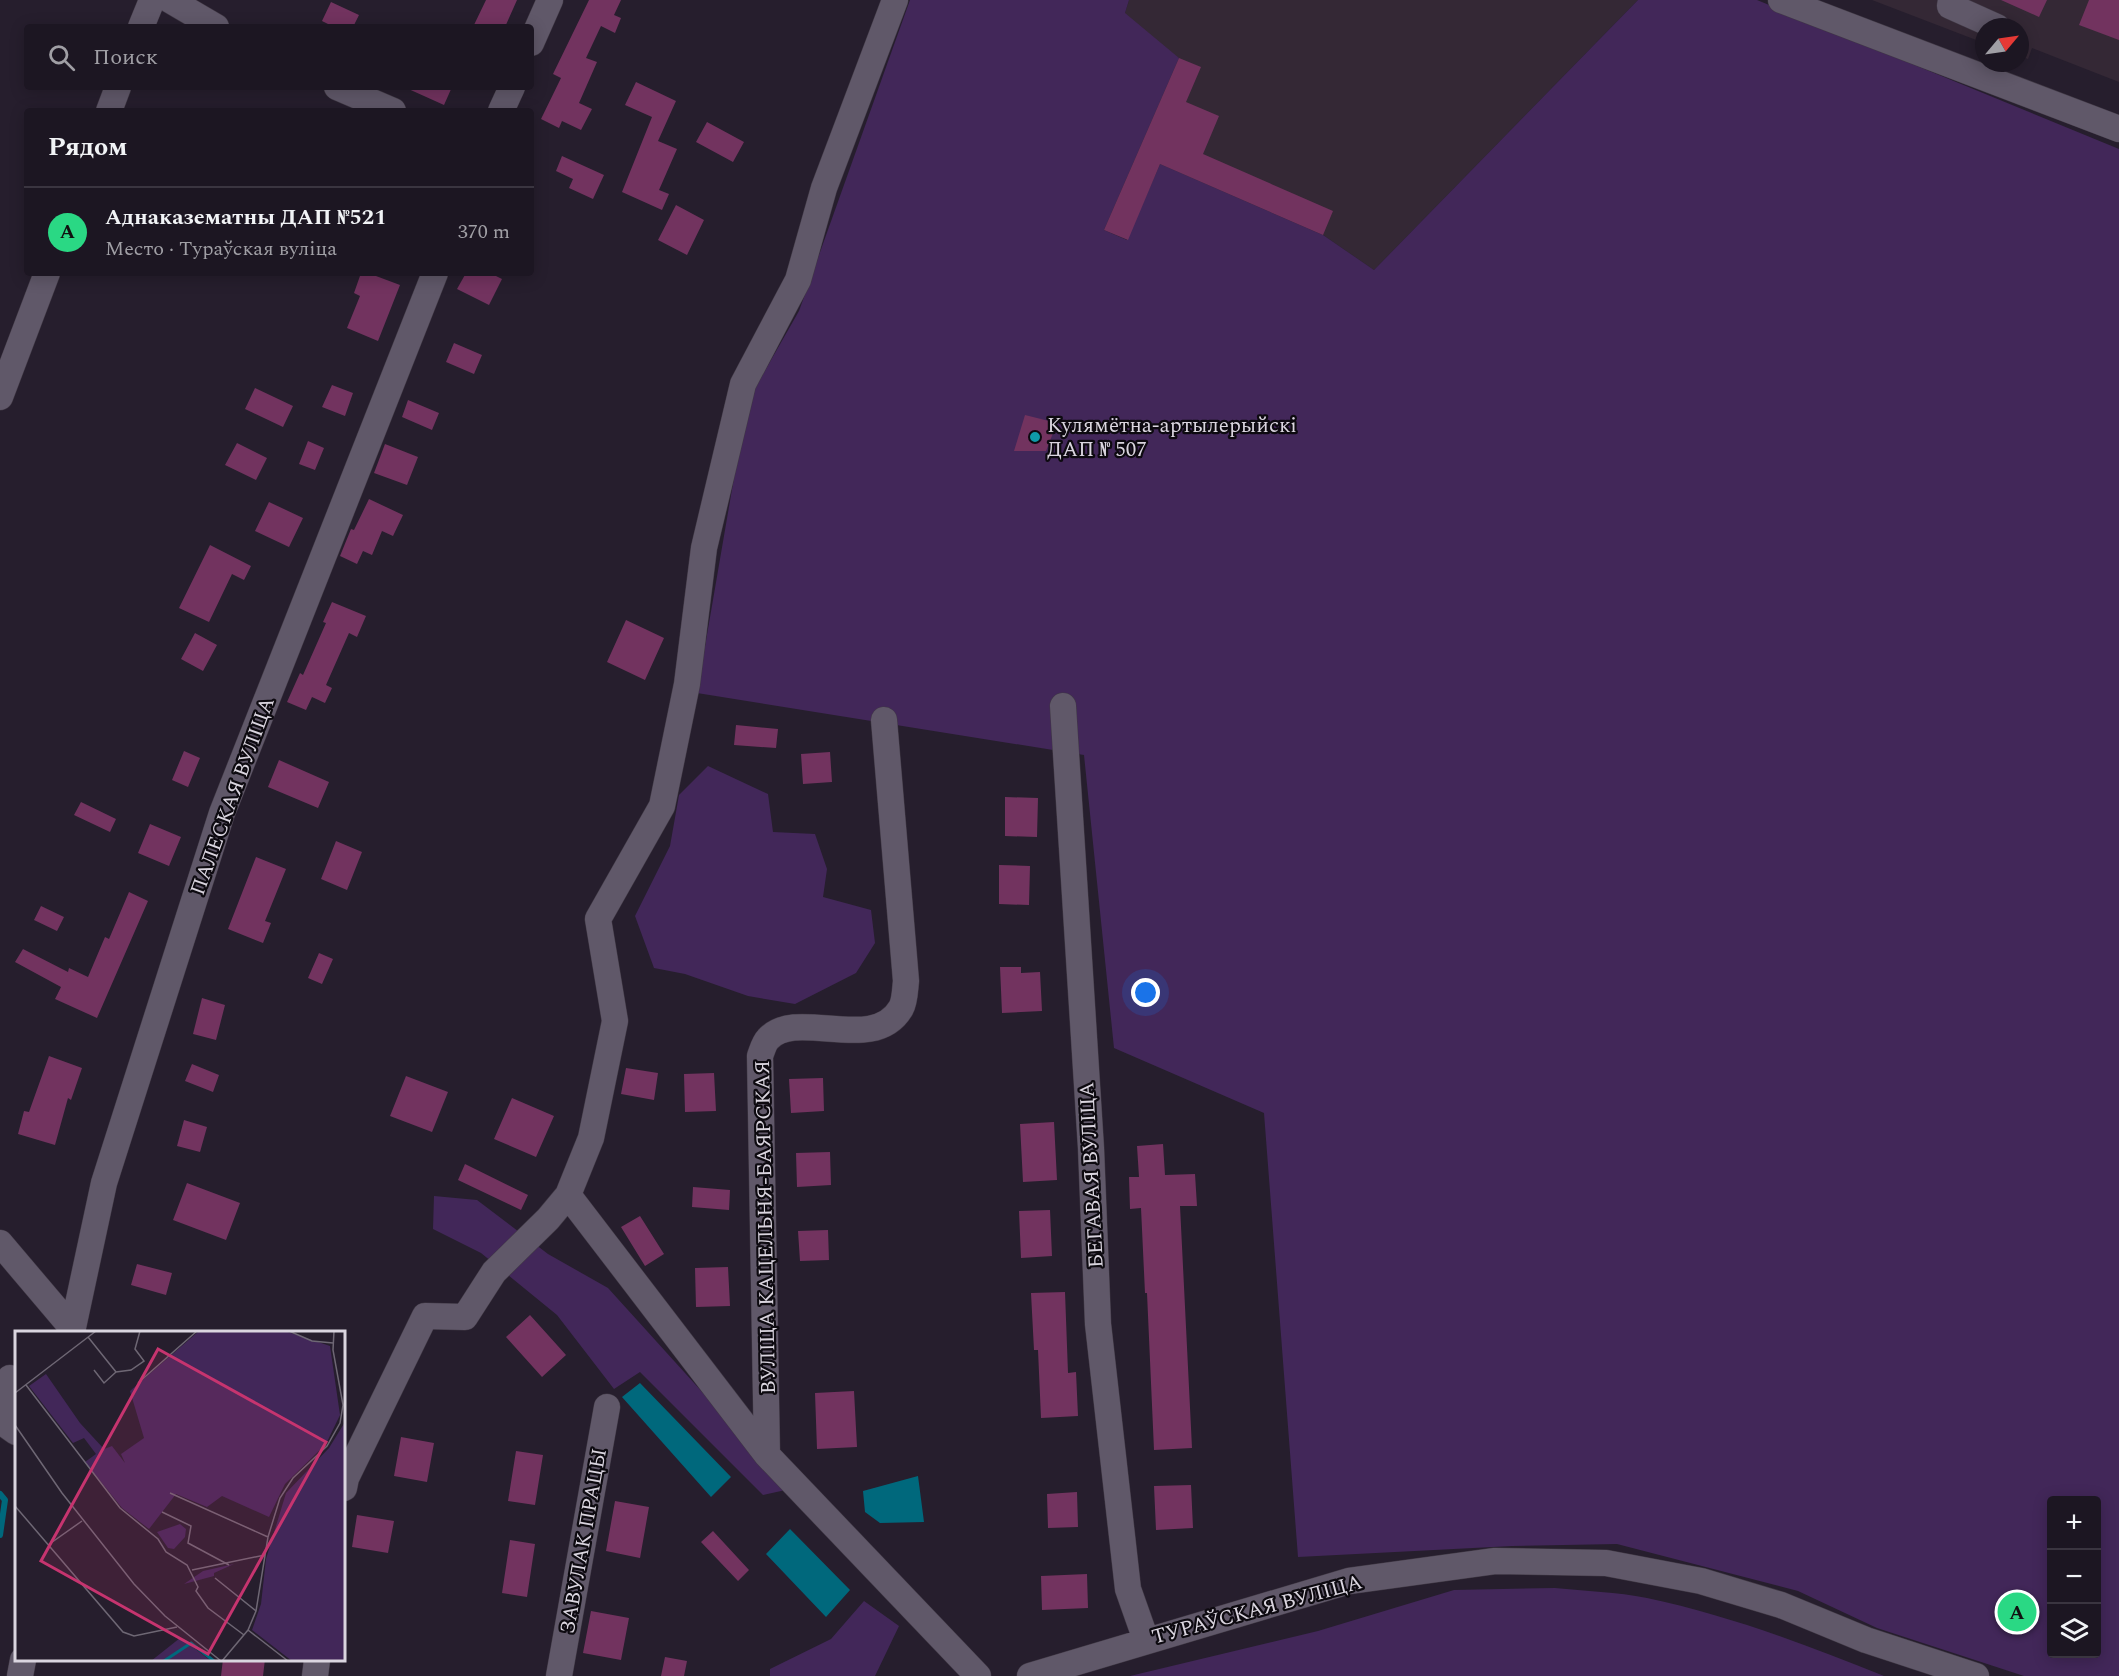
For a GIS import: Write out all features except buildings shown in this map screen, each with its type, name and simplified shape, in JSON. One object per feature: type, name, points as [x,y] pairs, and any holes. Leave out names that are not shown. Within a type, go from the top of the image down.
[{"type":"street","points":[[142,24],[152,0]]},
{"type":"street","points":[[170,0],[211,24]]},
{"type":"street","points":[[534,36],[550,0]]},
{"type":"street","points":[[345,1483],[425,1317],[465,1317],[494,1272],[548,1219],[568,1195],[591,1138],[615,1020],[598,919],[662,806],[687,684],[704,548],[743,384],[798,280],[824,188],[895,0]]},
{"type":"street","points":[[1781,0],[2119,129]]},
{"type":"street","points":[[1951,0],[1950,6],[1977,18]]},
{"type":"street","points":[[110,108],[117,90]]},
{"type":"street","points":[[344,90],[386,108]]},
{"type":"street","points":[[502,108],[511,90]]},
{"type":"street","points":[[0,397],[46,276]]},
{"type":"street","name":"ПАЛЕСКАЯ ВУЛІЦА","points":[[73,1331],[104,1183],[222,813],[434,276]]},
{"type":"street","name":"БЕГАВАЯ ВУЛІЦА","points":[[1063,706],[1090,1148],[1098,1323],[1128,1589],[1146,1640]]},
{"type":"street","name":"ВУЛІЦА КАЦЕЛЬНЯ-БАЯРСКАЯ","points":[[767,1455],[760,1056],[768,1039],[785,1028],[869,1030],[889,1021],[902,1008],[906,981],[884,720]]},
{"type":"street","points":[[568,1195],[767,1455],[978,1676]]},
{"type":"street","points":[[0,1243],[73,1331]]},
{"type":"street","points":[[10,1378],[2,1422],[15,1431]]},
{"type":"street","name":"ЗАВУЛАК ПРАЦЫ","points":[[559,1676],[607,1407]]},
{"type":"street","name":"ТУРАЎСКАЯ ВУЛІЦА","points":[[1029,1676],[1349,1581],[1495,1562],[1606,1563],[1701,1581],[1781,1605],[1866,1640],[1976,1676]]},
{"type":"street","points":[[20,1676],[23,1661]]},
{"type":"street","points":[[315,1676],[317,1661]]},
{"type":"shaded area","points":[[910,0],[1129,0],[1125,13],[1179,58],[1104,230],[1127,240],[1160,164],[1323,235],[1374,270],[1638,0],[1757,0],[2119,149],[2119,1676],[2024,1676],[1877,1628],[1798,1591],[1617,1544],[1512,1546],[1298,1557],[1264,1113],[1114,1048],[1084,755],[697,693],[747,402],[799,311]]},
{"type":"shaded area","points":[[1129,0],[1638,0],[1374,270],[1323,235],[1160,165],[1128,240],[1104,230],[1125,13]]},
{"type":"shaded area","points":[[1872,0],[2119,0],[2119,82],[2032,48],[2029,56],[2029,18],[1975,18],[1975,40]]},
{"type":"shaded area","points":[[708,766],[768,794],[773,832],[815,834],[827,869],[823,897],[871,910],[875,943],[856,973],[795,1004],[748,996],[685,974],[654,968],[635,916],[670,846],[679,795]]},
{"type":"shaded area","points":[[434,1196],[477,1200],[548,1254],[608,1288],[790,1489],[763,1495],[640,1372],[614,1389],[557,1315],[481,1253],[433,1229]]},
{"type":"shaded area","points":[[1555,1588],[1636,1596],[1707,1613],[1797,1642],[1884,1676],[1130,1676],[1318,1631],[1454,1590]]},
{"type":"shaded area","points":[[864,1601],[899,1626],[875,1676],[770,1676],[770,1669],[831,1639]]},
{"type":"water","points":[[640,1383],[731,1477],[711,1497],[622,1397]]},
{"type":"water","points":[[918,1476],[924,1522],[880,1523],[865,1512],[863,1491]]},
{"type":"water","points":[[790,1529],[850,1590],[826,1617],[766,1554]]},
{"type":"waterway","points":[[0,1494],[5,1500],[0,1535]]},
{"type":"place","name":"Кулямётна-артылерыйскі ДАП № 507","points":[[1035,437]]},
{"type":"place","name":"Аднаказематны ДАП №521","points":[[2017,1612]]}]
